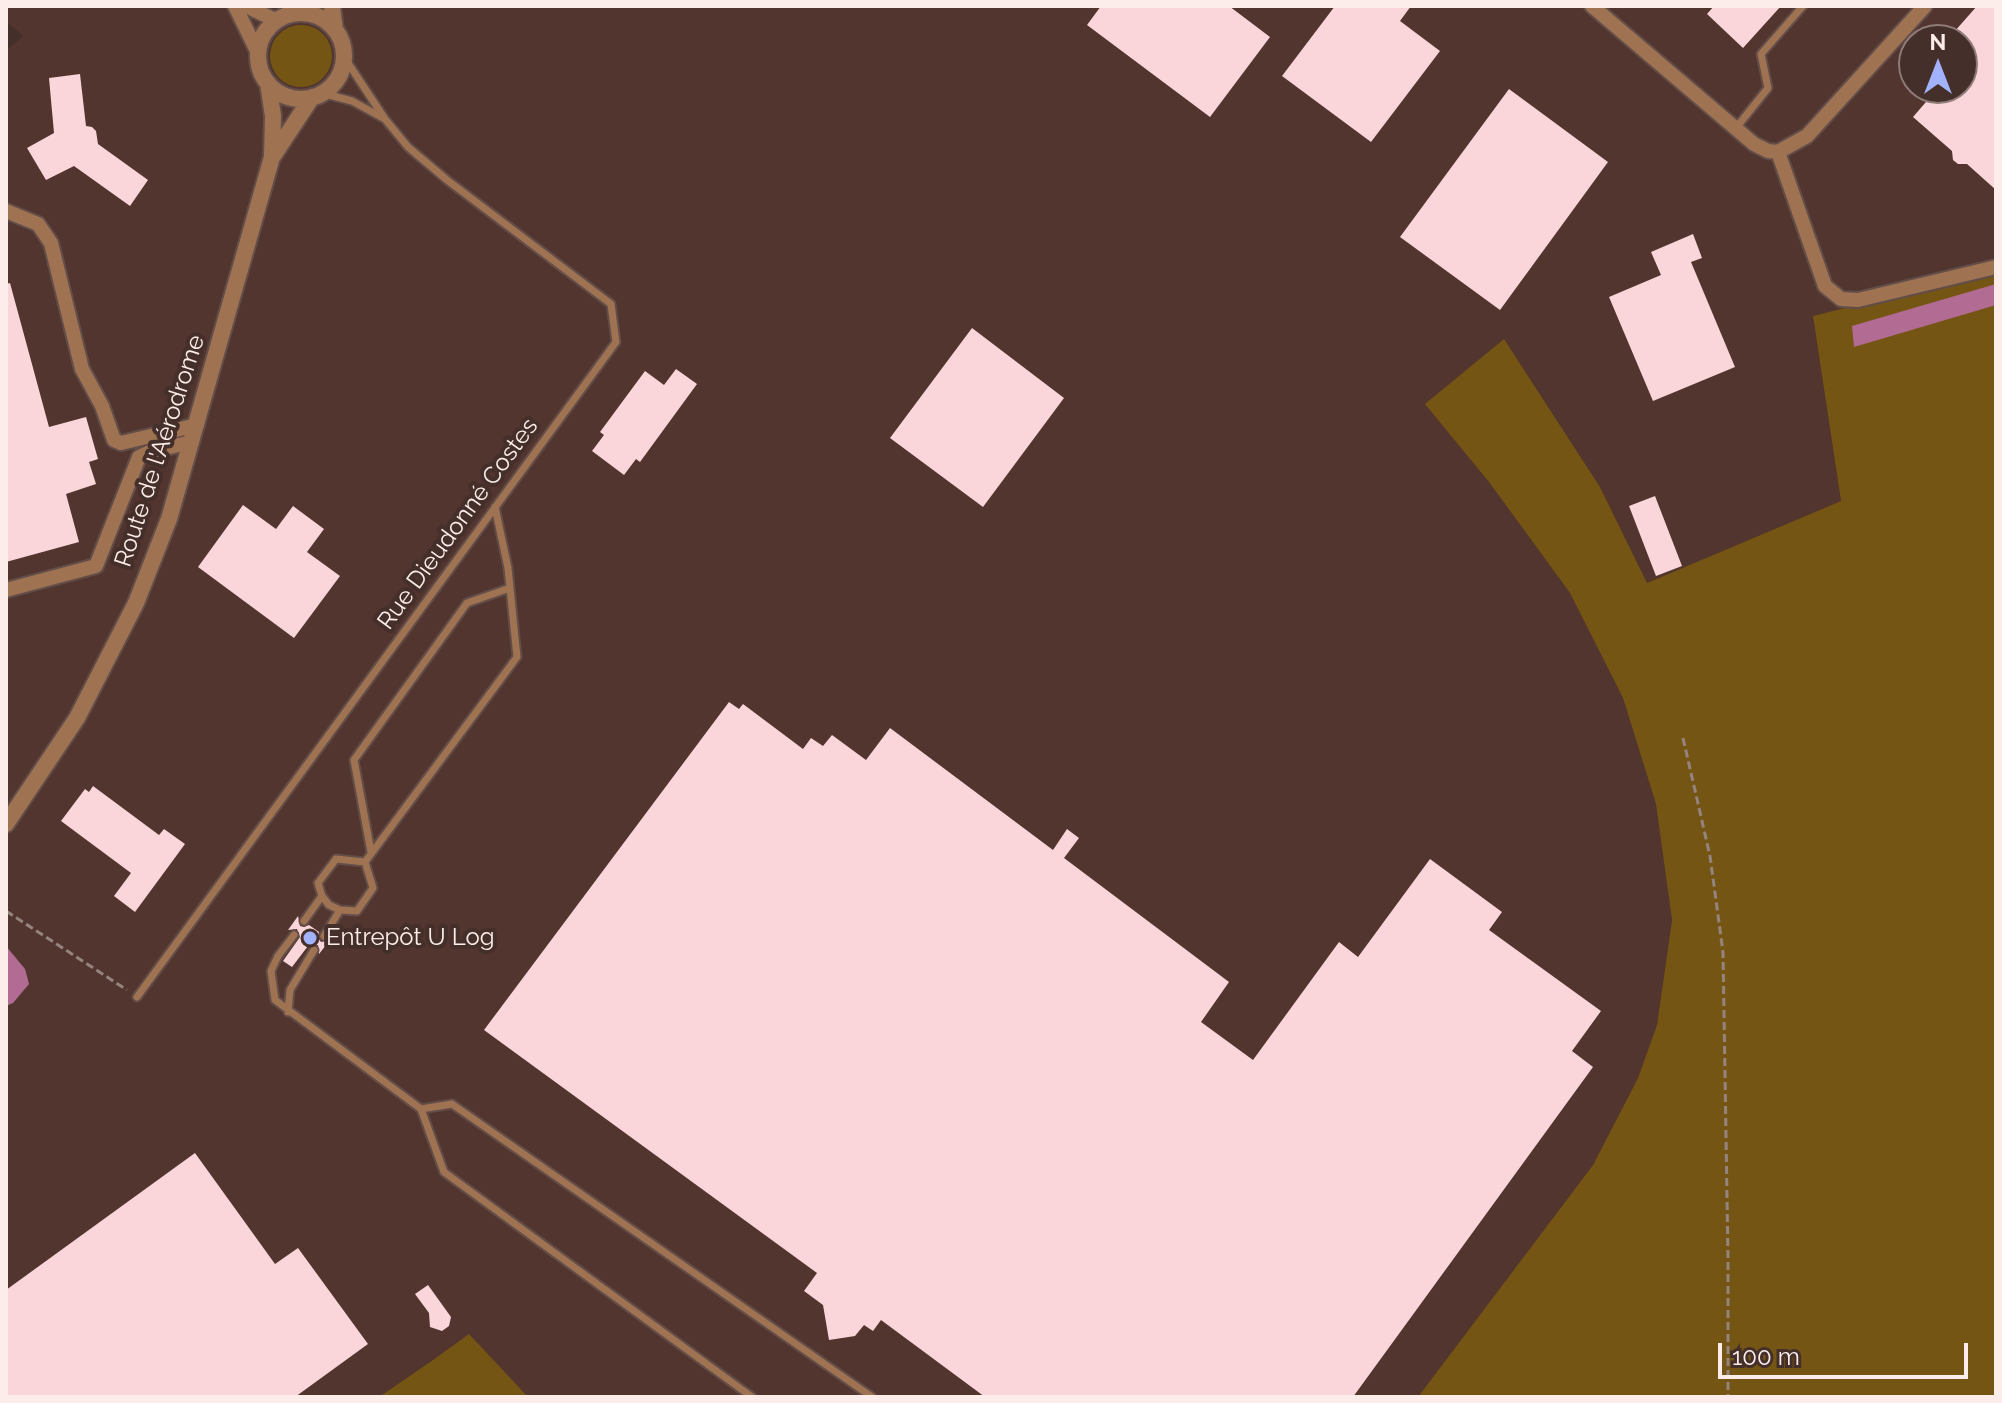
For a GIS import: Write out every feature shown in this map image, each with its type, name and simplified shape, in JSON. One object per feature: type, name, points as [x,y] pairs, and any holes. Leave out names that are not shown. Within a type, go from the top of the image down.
[{"type":"street","points":[[235,6],[257,51],[258,66],[275,91],[290,97],[317,95],[341,74],[343,47],[328,21],[304,12],[288,13],[246,6]]},
{"type":"street","points":[[332,6],[335,30]]},
{"type":"street","points":[[1592,6],[1754,144],[1778,152],[1807,136],[1925,6]]},
{"type":"street","points":[[257,51],[263,35],[288,13]]},
{"type":"street","name":"Route de l'Aérodrome","points":[[6,824],[77,718],[136,603],[169,519],[272,157],[273,116],[268,83]]},
{"type":"street","name":"Route de l'Aérodrome","points":[[272,157],[317,95]]},
{"type":"street","points":[[1778,152],[1825,286],[1841,299],[1858,300],[1996,267]]},
{"type":"street","points":[[6,211],[38,224],[51,243],[82,369],[102,406],[114,440],[121,443],[197,425]]},
{"type":"street","points":[[6,590],[96,566],[139,457],[192,442]]},
{"type":"lane","points":[[1736,129],[1768,88],[1761,54],[1803,6]]},
{"type":"lane","name":"Rue Dieudonné Costes","points":[[137,997],[616,342],[611,304],[408,147],[385,119],[344,57]]},
{"type":"lane","name":"Rue Dieudonné Costes","points":[[317,95],[352,101],[385,119]]},
{"type":"lane","points":[[365,862],[336,859],[318,883],[329,905],[340,910],[357,911],[373,888],[365,862],[371,852],[517,657],[510,588],[495,507]]},
{"type":"lane","points":[[371,852],[354,760],[467,603],[510,588]]},
{"type":"lane","points":[[304,921],[322,896]]},
{"type":"lane","points":[[324,936],[340,910]]},
{"type":"lane","points":[[294,935],[271,971],[275,1000],[421,1109],[444,1172],[752,1397]]},
{"type":"lane","points":[[288,1012],[290,990],[314,950]]},
{"type":"lane","points":[[421,1109],[452,1104],[872,1397]]},
{"type":"path","points":[[1683,738],[1710,856],[1723,952],[1728,1397]]},
{"type":"path","points":[[6,911],[137,997]]},
{"type":"shaded area","points":[[6,6],[1996,6],[1996,270],[1813,316],[1841,501],[1647,583],[1600,487],[1504,339],[1426,404],[1489,482],[1570,593],[1623,698],[1656,804],[1672,919],[1657,1025],[1638,1078],[1593,1165],[1418,1397],[528,1397],[469,1335],[379,1397],[6,1397],[6,51],[23,36],[6,21]]},
{"type":"shaded area","points":[[301,25],[313,27],[323,34],[330,44],[330,68],[323,78],[313,85],[301,87],[289,85],[279,78],[272,68],[270,56],[272,44],[279,34],[289,27]]},
{"type":"shaded area","points":[[1996,270],[1996,1397],[1418,1397],[1593,1165],[1638,1078],[1657,1025],[1672,920],[1656,804],[1623,698],[1570,593],[1489,482],[1425,404],[1504,339],[1600,487],[1647,583],[1841,501],[1813,316]]},
{"type":"shaded area","points":[[1996,284],[1996,305],[1854,347],[1852,326]]},
{"type":"shaded area","points":[[6,946],[25,969],[29,984],[13,1003],[6,1006]]},
{"type":"shaded area","points":[[469,1334],[528,1397],[379,1397],[433,1360]]},
{"type":"building","points":[[1101,6],[1229,6],[1270,37],[1210,117],[1087,25]]},
{"type":"building","points":[[1335,6],[1411,6],[1400,21],[1440,51],[1371,142],[1282,76]]},
{"type":"building","points":[[1714,6],[1781,6],[1743,48],[1707,14]]},
{"type":"building","points":[[1977,6],[1996,6],[1996,190],[1967,164],[1958,164],[1953,160],[1952,151],[1913,117],[1924,104],[1978,104],[1978,24],[1961,24]]},
{"type":"building","points":[[80,74],[86,126],[96,131],[98,144],[148,180],[130,206],[74,166],[46,180],[27,148],[54,133],[49,78]]},
{"type":"building","points":[[1509,89],[1608,162],[1500,310],[1400,237]]},
{"type":"building","points":[[1693,234],[1702,258],[1691,262],[1735,367],[1653,401],[1609,297],[1661,275],[1651,252]]},
{"type":"building","points":[[10,283],[49,427],[86,417],[98,459],[89,462],[96,484],[66,494],[79,542],[6,562],[6,284]]},
{"type":"building","points":[[972,328],[1064,398],[983,507],[890,438]]},
{"type":"building","points":[[676,369],[697,384],[640,462],[636,459],[624,475],[592,451],[604,435],[600,432],[645,371],[664,385]]},
{"type":"building","points":[[1655,496],[1682,566],[1656,576],[1629,506]]},
{"type":"building","points":[[243,505],[276,529],[293,506],[324,529],[307,552],[340,576],[294,638],[198,567]]},
{"type":"building","points":[[729,702],[739,709],[743,704],[803,749],[811,738],[823,746],[832,735],[866,760],[890,728],[1053,850],[1067,829],[1079,838],[1064,858],[1229,982],[1201,1022],[1253,1060],[1339,942],[1358,957],[1430,859],[1502,912],[1489,930],[1601,1011],[1572,1051],[1593,1067],[1353,1397],[985,1397],[881,1320],[873,1331],[864,1325],[855,1336],[829,1340],[823,1305],[804,1291],[817,1273],[484,1030]]},
{"type":"building","points":[[93,786],[159,835],[164,829],[185,844],[135,912],[114,896],[131,873],[61,821],[85,789],[89,792]]},
{"type":"building","points":[[298,916],[300,926],[309,925],[319,932],[321,942],[330,940],[319,954],[318,945],[308,946],[292,967],[283,961],[300,937],[297,929],[288,930]]},
{"type":"building","points":[[195,1153],[275,1264],[298,1248],[368,1344],[295,1397],[6,1397],[6,1290]]},
{"type":"building","points":[[428,1285],[451,1317],[449,1326],[442,1331],[430,1327],[429,1313],[415,1294]]},
{"type":"place","name":"Entrepôt U Log","points":[[310,938]]}]
